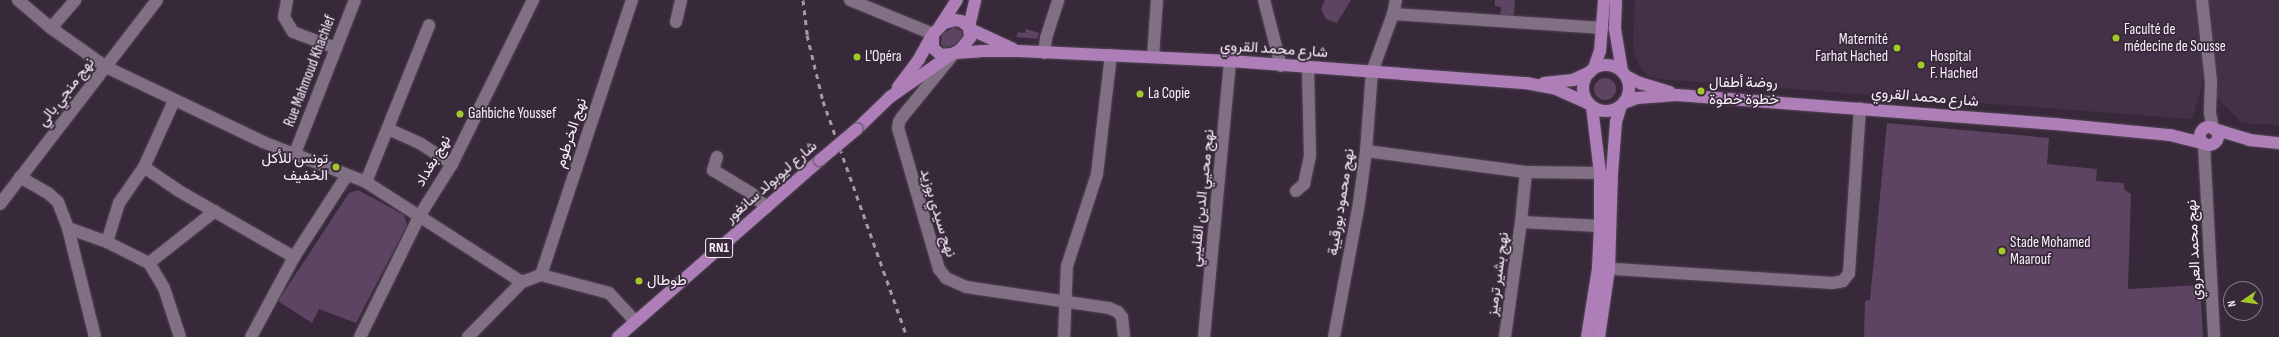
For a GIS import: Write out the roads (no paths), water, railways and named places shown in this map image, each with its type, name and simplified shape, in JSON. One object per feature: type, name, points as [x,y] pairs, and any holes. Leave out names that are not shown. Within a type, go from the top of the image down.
[{"type":"main road","name":"شارع ليوبولد سانغور","points":[[618,337],[857,129],[890,97],[919,59],[957,0]]},
{"type":"main road","name":"شارع ليوبولد سانغور","points":[[890,97],[954,54],[968,42],[969,28],[975,0]]},
{"type":"main road","points":[[1587,337],[1603,268],[1600,226],[1600,173],[1590,105],[1584,97],[1583,84],[1592,70],[1600,51],[1604,0]]},
{"type":"main road","points":[[1599,337],[1603,268],[1616,122],[1629,89],[1624,74],[1615,29],[1616,0]]},
{"type":"main road","points":[[954,54],[941,55],[936,52],[931,42],[935,32],[950,21],[961,21],[969,28]]},
{"type":"main road","name":"شارع محمد القروي","points":[[969,28],[1019,51]]},
{"type":"main road","name":"شارع محمد القروي","points":[[954,54],[981,51],[1019,51],[1230,61],[1281,66],[1526,83],[1556,89],[1607,112],[1637,98],[1677,94],[1860,108],[2170,135],[2208,144],[2249,140]]},
{"type":"main road","name":"شارع محمد القروي","points":[[1526,83],[1572,80],[1592,70],[1608,65],[1640,84],[1677,94]]},
{"type":"main road","points":[[2208,129],[2200,136],[2208,144]]},
{"type":"main road","name":"شارع محمد القروي","points":[[2170,135],[2208,129],[2249,140],[2279,143]]},
{"type":"street","points":[[18,0],[51,28],[106,67],[174,101],[263,142],[295,153],[366,182],[420,215],[522,282]]},
{"type":"street","points":[[51,28],[75,0]]},
{"type":"street","name":"نهج منجي بالي","points":[[0,204],[157,0]]},
{"type":"street","points":[[287,0],[284,17],[293,32],[336,48]]},
{"type":"street","name":"Rue Mahmoud Khachlef","points":[[295,153],[355,0]]},
{"type":"street","name":"نهج بغداد","points":[[360,337],[420,215],[452,164],[533,0]]},
{"type":"street","name":"نهج الخرطوم","points":[[541,275],[632,0]]},
{"type":"street","points":[[676,22],[682,0]]},
{"type":"street","points":[[850,0],[935,32]]},
{"type":"street","points":[[1044,53],[1046,38],[1058,0]]},
{"type":"street","points":[[1153,58],[1157,0]]},
{"type":"street","points":[[1264,0],[1281,66]]},
{"type":"street","name":"نهج محمود بورقيبة","points":[[1334,337],[1359,203],[1366,151],[1372,72],[1393,14],[1396,0]]},
{"type":"street","points":[[2202,0],[2211,82],[2208,129]]},
{"type":"street","points":[[1393,14],[1603,28]]},
{"type":"street","points":[[366,182],[429,25]]},
{"type":"street","name":"نهج سيدي بوزيد","points":[[954,54],[898,122],[898,128],[935,261],[946,278],[955,284],[1064,300]]},
{"type":"street","points":[[1064,337],[1064,300],[1067,266],[1094,185],[1100,159],[1111,55]]},
{"type":"street","name":"نهج محيي الدين القليبي","points":[[1204,337],[1230,61]]},
{"type":"street","points":[[1296,191],[1304,184],[1310,156],[1308,68]]},
{"type":"street","points":[[107,242],[119,203],[144,167],[174,101]]},
{"type":"street","points":[[1603,268],[1833,283],[1843,281],[1849,273],[1860,108]]},
{"type":"street","points":[[388,129],[421,144],[452,164]]},
{"type":"street","name":"نهج محمد العروي","points":[[2208,144],[2205,161],[2214,337]]},
{"type":"street","points":[[1366,151],[1526,172],[1600,173]]},
{"type":"street","points":[[717,157],[713,170],[751,192],[766,207]]},
{"type":"street","points":[[144,167],[215,212],[294,257]]},
{"type":"street","points":[[1521,222],[1526,172]]},
{"type":"street","points":[[251,337],[294,257],[347,175]]},
{"type":"street","points":[[20,177],[48,193],[58,202],[68,228],[95,337]]},
{"type":"street","points":[[149,264],[215,212]]},
{"type":"street","name":"نهج بشير ترميز","points":[[1505,337],[1521,222],[1600,226]]},
{"type":"street","points":[[68,228],[107,242],[149,264],[164,288],[180,337]]},
{"type":"street","points":[[468,337],[522,282],[541,275],[609,293],[635,321]]},
{"type":"street","points":[[1064,300],[1110,308],[1118,312],[1124,324],[1124,337]]},
{"type":"railway","points":[[803,0],[807,35],[823,101],[907,337]]},
{"type":"place","name":"Faculté de médecine de Sousse","points":[[2116,38]]},
{"type":"place","name":"Maternité Farhat Hached","points":[[1897,48]]},
{"type":"place","name":"L'Opéra","points":[[857,57]]},
{"type":"place","name":"Hospital F. Hached","points":[[1921,65]]},
{"type":"place","name":"روضة أطفال خطوة خطوة","points":[[1701,91]]},
{"type":"place","name":"La Copie","points":[[1140,94]]},
{"type":"place","name":"Gahbiche Youssef","points":[[460,114]]},
{"type":"place","name":"تونس للأكل الخفيف","points":[[336,167]]},
{"type":"place","name":"Stade Mohamed Maarouf","points":[[2002,251]]},
{"type":"place","name":"طوطال","points":[[639,281]]}]
